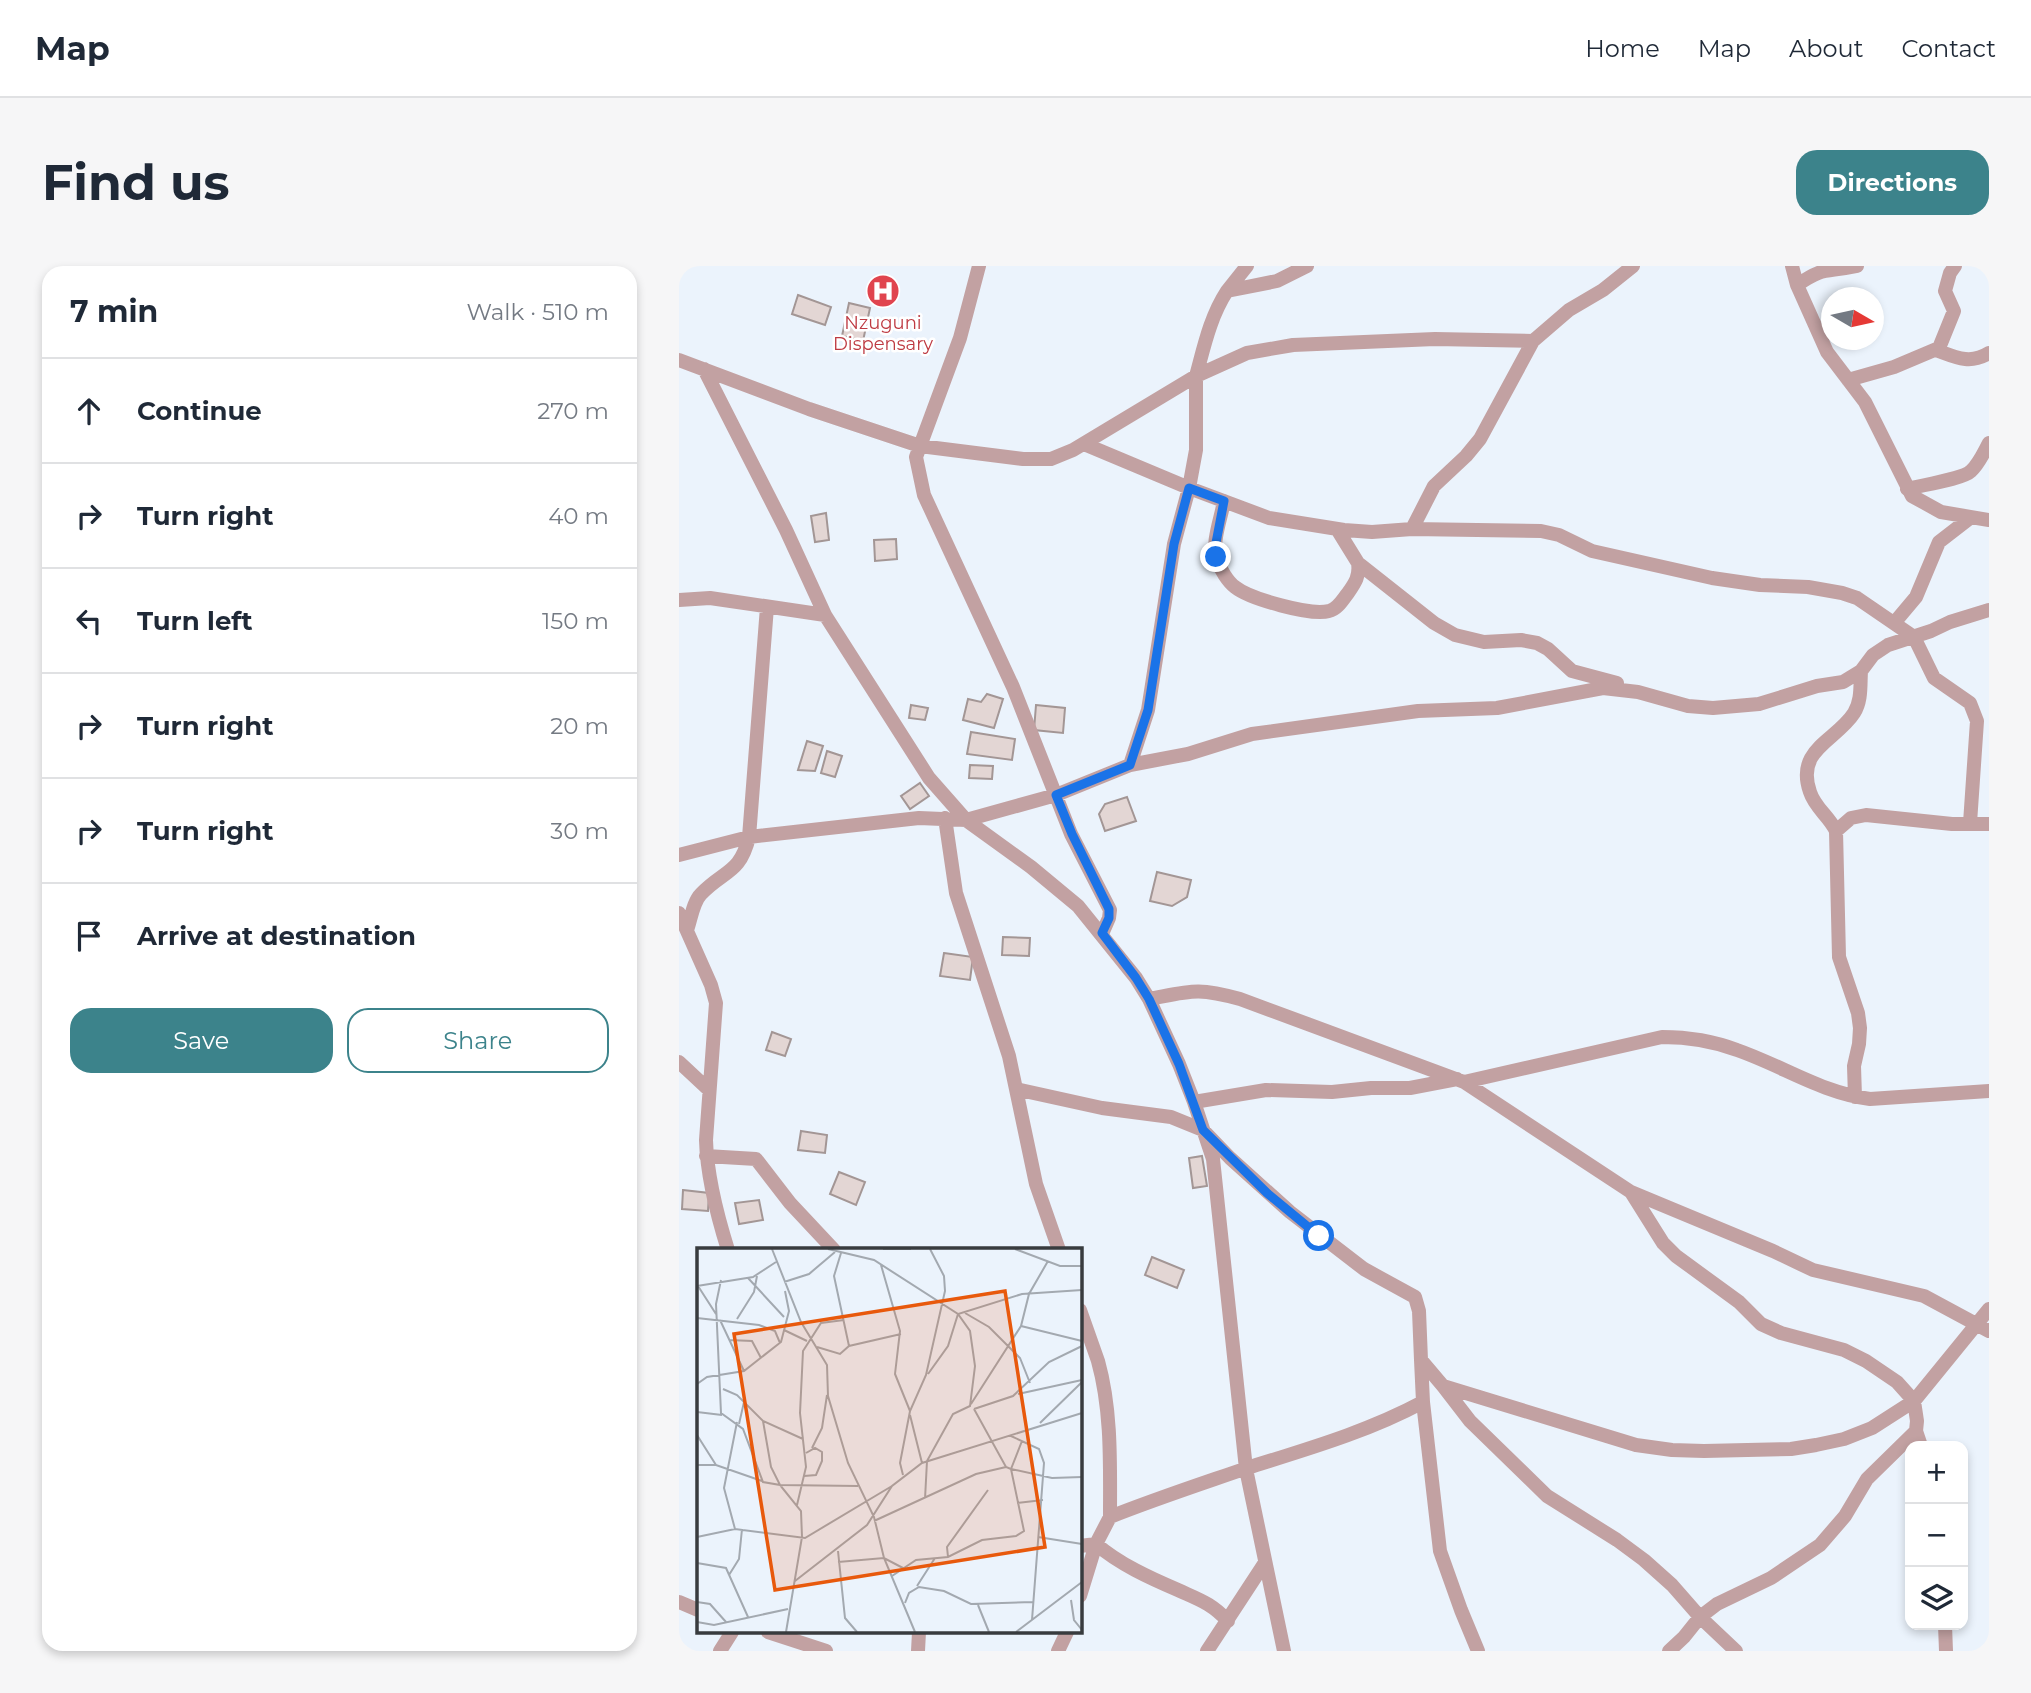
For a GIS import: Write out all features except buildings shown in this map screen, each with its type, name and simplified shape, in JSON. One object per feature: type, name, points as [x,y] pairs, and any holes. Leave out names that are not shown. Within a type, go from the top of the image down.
[{"type":"street","points":[[979,266],[960,338],[916,457],[924,495],[1013,687],[1072,834],[1109,909],[1109,918],[1102,933]]},
{"type":"street","points":[[1130,765],[1148,710],[1174,544],[1196,450],[1196,376],[1206,337],[1219,303],[1247,266]]},
{"type":"street","points":[[1227,291],[1277,281],[1307,266]]},
{"type":"street","points":[[1412,528],[1434,486],[1480,439],[1533,341],[1569,310],[1603,290],[1633,266]]},
{"type":"street","points":[[1792,266],[1797,285],[1827,352],[1865,402],[1907,489],[1917,500],[1941,512],[1989,520]]},
{"type":"street","points":[[1797,285],[1818,267],[1857,266]]},
{"type":"street","points":[[1847,380],[1894,367],[1936,350],[1944,340],[1954,311],[1945,290],[1955,266]]},
{"type":"street","points":[[679,360],[809,409],[920,446],[1051,460],[1084,444],[1196,376],[1247,353],[1293,345],[1435,339],[1533,341]]},
{"type":"street","points":[[1936,350],[1963,360],[1975,360],[1989,354]]},
{"type":"street","points":[[704,369],[786,530],[825,615],[929,778],[966,820],[1079,906],[1136,978],[1149,999],[1194,1102],[1213,1159],[1246,1469],[1264,1564],[1285,1651]]},
{"type":"street","points":[[1907,489],[1964,476],[1977,464],[1989,443]]},
{"type":"street","points":[[1084,444],[1269,518],[1372,532],[1412,528],[1552,533],[1592,551],[1712,578],[1741,583],[1808,587],[1857,598],[1914,637],[1934,678],[1964,698],[1975,712],[1977,721],[1970,823]]},
{"type":"street","points":[[1224,501],[1215,548],[1216,557],[1232,584],[1251,595],[1286,606],[1332,611],[1357,580],[1358,563]]},
{"type":"street","points":[[1895,622],[1916,597],[1939,542],[1970,518]]},
{"type":"street","points":[[1337,529],[1358,563],[1378,581],[1449,632],[1484,642],[1521,640],[1537,643],[1548,649],[1571,671],[1617,683],[1625,690]]},
{"type":"street","points":[[679,600],[710,598],[825,615]]},
{"type":"street","points":[[687,930],[700,894],[737,866],[745,854],[750,837],[767,607]]},
{"type":"street","points":[[1855,1097],[1854,1066],[1860,1028],[1858,1013],[1839,957],[1836,831],[1831,820],[1816,806],[1807,779],[1807,769],[1815,751],[1839,730],[1853,713],[1860,696],[1861,671],[1867,660],[1880,649],[1989,610]]},
{"type":"street","points":[[679,855],[750,837],[919,818],[966,820],[1056,795],[1130,765],[1188,754],[1252,734],[1418,711],[1497,708],[1595,688],[1625,690],[1688,706],[1713,708],[1759,704],[1817,686],[1843,682],[1861,671]]},
{"type":"street","points":[[1836,831],[1851,818],[1865,816],[1952,824],[1989,824]]},
{"type":"street","points":[[945,818],[956,893],[1009,1056],[1036,1184],[1058,1248]]},
{"type":"street","points":[[679,913],[711,985],[716,1003],[706,1156],[727,1248]]},
{"type":"street","points":[[1149,999],[1179,991],[1213,992],[1253,1004],[1460,1080],[1631,1192],[1813,1270],[1924,1296],[1983,1327]]},
{"type":"street","points":[[1194,1102],[1266,1090],[1332,1092],[1410,1088],[1662,1037],[1686,1037],[1740,1051],[1830,1091],[1855,1097],[1870,1099],[1989,1091]]},
{"type":"street","points":[[679,1062],[709,1090]]},
{"type":"street","points":[[1016,1089],[1102,1108],[1171,1117],[1203,1130],[1267,1193],[1319,1236],[1364,1269],[1415,1297],[1419,1311],[1423,1402],[1440,1551],[1478,1651]]},
{"type":"street","points":[[706,1156],[756,1159],[790,1203],[832,1248]]},
{"type":"street","points":[[1631,1192],[1664,1243],[1685,1263],[1739,1302],[1761,1324],[1781,1334],[1833,1346],[1866,1361],[1891,1377],[1914,1401],[1919,1441]]},
{"type":"street","points":[[1443,1386],[1636,1445],[1704,1451],[1791,1448],[1844,1439],[1872,1428],[1914,1401],[1983,1327],[1989,1310]]},
{"type":"street","points":[[1081,1313],[1098,1363],[1104,1393],[1110,1456],[1110,1517],[1096,1544],[1081,1593]]},
{"type":"street","points":[[1421,1360],[1471,1421],[1547,1496],[1644,1560],[1736,1651]]},
{"type":"street","points":[[1110,1517],[1340,1439],[1400,1415],[1423,1402]]},
{"type":"street","points":[[1669,1651],[1700,1617],[1732,1595],[1771,1578],[1820,1545],[1845,1516],[1867,1479],[1916,1431]]},
{"type":"street","points":[[1081,1546],[1096,1544],[1107,1554],[1130,1566],[1179,1591],[1207,1601],[1228,1621]]},
{"type":"street","points":[[1207,1651],[1264,1564]]},
{"type":"street","points":[[679,1602],[697,1611]]},
{"type":"street","points":[[1461,1610],[1466,1651]]},
{"type":"street","points":[[1945,1630],[1946,1651]]},
{"type":"street","points":[[720,1651],[731,1634]]},
{"type":"street","points":[[774,1634],[826,1651]]},
{"type":"street","points":[[1058,1651],[1066,1634]]},
{"type":"place","name":"Nzuguni Dispensary","points":[[883,291]]},
{"type":"route","points":[[1216,557],[1215,548],[1224,501],[1189,488],[1174,544],[1148,710],[1130,765],[1056,795],[1109,909],[1109,918],[1102,933],[1149,999],[1179,1064],[1203,1130],[1267,1193],[1319,1236]]}]
